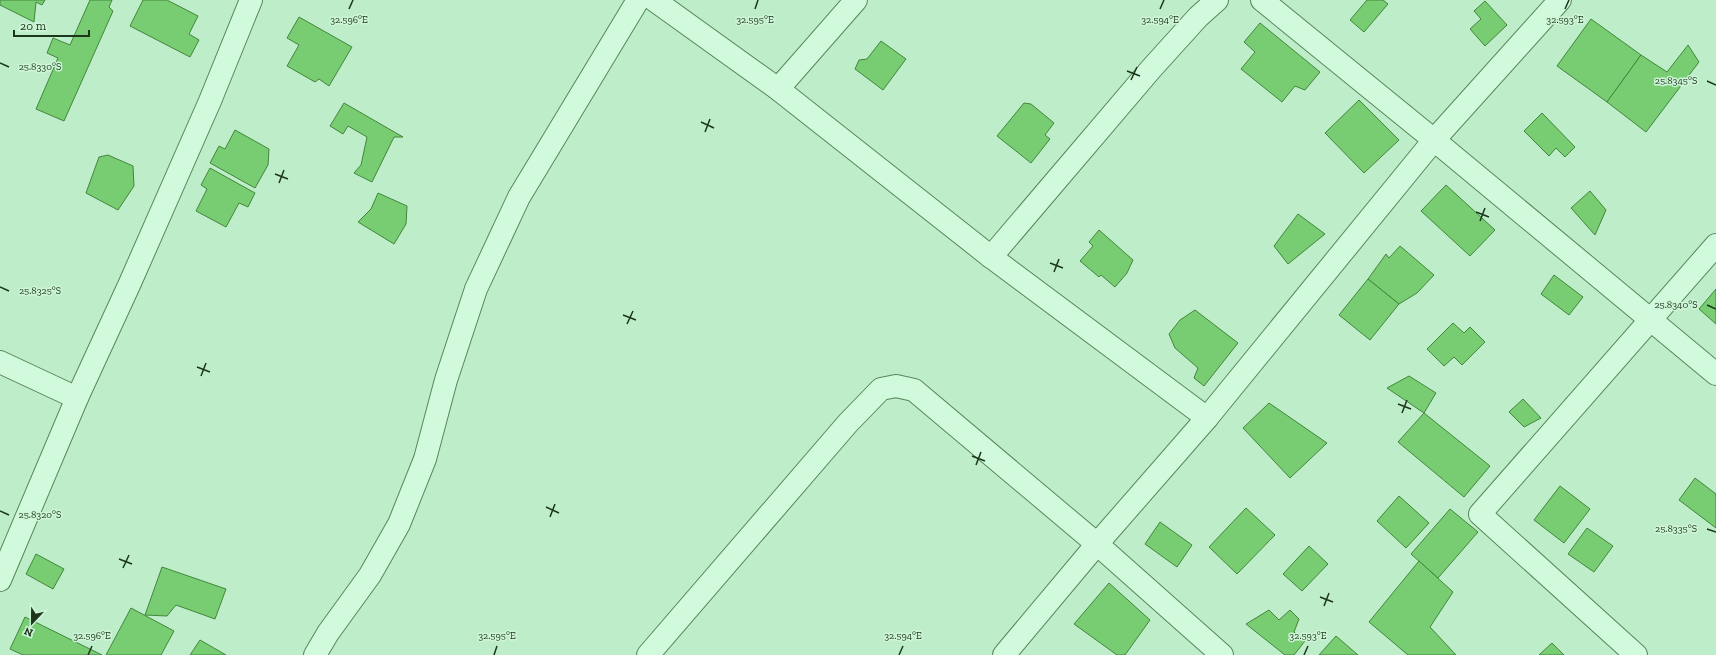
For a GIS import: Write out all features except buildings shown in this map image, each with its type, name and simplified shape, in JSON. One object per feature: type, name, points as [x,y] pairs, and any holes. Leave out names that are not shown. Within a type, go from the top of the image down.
[{"type":"street","points":[[0,580],[77,398],[130,283],[210,101],[250,0]]},
{"type":"street","points":[[315,655],[370,575],[399,524],[425,459],[446,380],[476,289],[519,197],[638,0]]},
{"type":"street","points":[[654,0],[778,89],[990,257],[1207,418]]},
{"type":"street","points":[[778,89],[856,0]]},
{"type":"street","points":[[990,257],[1151,68],[1198,17],[1217,0]]},
{"type":"street","points":[[1262,0],[1434,140],[1716,374]]},
{"type":"street","points":[[1004,655],[1097,544],[1207,418],[1434,140],[1560,0]]},
{"type":"street","points":[[1636,655],[1480,514],[1716,245]]},
{"type":"street","points":[[0,362],[77,398]]},
{"type":"street","points":[[648,655],[848,423],[881,389],[896,386],[914,390],[1097,544],[1222,655]]}]
